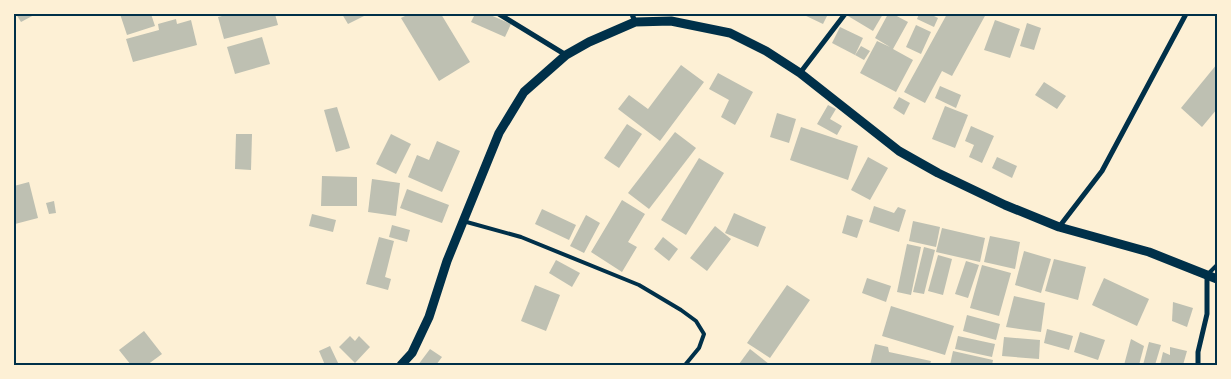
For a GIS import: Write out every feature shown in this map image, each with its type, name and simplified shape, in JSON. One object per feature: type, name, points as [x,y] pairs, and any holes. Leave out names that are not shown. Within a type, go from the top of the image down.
[{"type":"street","points":[[499,14],[566,54]]},
{"type":"street","points":[[800,74],[845,14]]},
{"type":"street","points":[[1059,227],[1102,172],[1186,14]]},
{"type":"street","points":[[401,365],[412,353],[429,317],[447,261],[499,133],[524,92],[566,54],[634,18],[672,21],[730,33],[766,51],[800,74],[899,151],[938,172],[988,197],[1059,227],[1149,252],[1217,279]]},
{"type":"street","points":[[1198,365],[1198,352],[1207,314],[1207,275]]},
{"type":"lane","points":[[463,221],[530,240],[638,285],[681,310],[696,321],[704,334],[699,348],[685,365]]},
{"type":"lane","points":[[1207,275],[1217,265]]},
{"type":"building","points":[[16,14],[33,14],[34,15],[21,22]]},
{"type":"building","points":[[120,14],[151,14],[155,26],[127,35]]},
{"type":"building","points":[[230,14],[275,14],[278,25],[224,39],[218,17]]},
{"type":"building","points":[[342,14],[368,14],[348,24]]},
{"type":"building","points":[[409,14],[441,14],[470,62],[439,81],[401,18]]},
{"type":"building","points":[[475,14],[488,14],[511,24],[505,37],[471,22]]},
{"type":"building","points":[[802,14],[828,14],[823,24]]},
{"type":"building","points":[[850,14],[883,14],[873,31],[848,16]]},
{"type":"building","points":[[888,14],[893,14],[908,22],[893,49],[913,60],[896,92],[860,73],[877,41],[890,47],[875,38]]},
{"type":"building","points":[[919,14],[930,14],[938,18],[934,27],[917,19]]},
{"type":"building","points":[[947,14],[986,14],[952,76],[942,71],[925,103],[904,92]]},
{"type":"building","points":[[176,19],[177,24],[191,20],[197,45],[133,62],[126,39],[159,30],[158,24]]},
{"type":"building","points":[[995,20],[1020,29],[1010,58],[984,50]]},
{"type":"building","points":[[1027,23],[1041,28],[1034,50],[1020,46]]},
{"type":"building","points":[[916,25],[931,32],[921,54],[906,47]]},
{"type":"building","points":[[840,27],[863,38],[855,55],[832,43]]},
{"type":"building","points":[[262,37],[270,64],[235,74],[227,47]]},
{"type":"building","points":[[861,46],[870,51],[864,60],[855,55]]},
{"type":"building","points":[[1217,64],[1217,109],[1202,127],[1181,108]]},
{"type":"building","points":[[681,65],[704,82],[660,141],[618,109],[629,95],[648,109]]},
{"type":"building","points":[[718,73],[753,92],[735,125],[721,117],[729,100],[709,89]]},
{"type":"building","points":[[1044,82],[1066,96],[1057,109],[1035,95]]},
{"type":"building","points":[[940,86],[961,95],[956,108],[935,98]]},
{"type":"building","points":[[899,97],[910,103],[904,115],[893,108]]},
{"type":"building","points":[[828,105],[836,109],[830,119],[842,126],[837,135],[817,124]]},
{"type":"building","points":[[945,106],[968,115],[955,148],[932,139]]},
{"type":"building","points":[[337,107],[350,148],[336,152],[324,110]]},
{"type":"building","points":[[777,113],[796,119],[789,143],[770,137]]},
{"type":"building","points":[[627,124],[642,134],[619,168],[604,158]]},
{"type":"building","points":[[971,126],[994,136],[982,163],[969,157],[974,145],[965,141]]},
{"type":"building","points":[[801,127],[858,146],[848,180],[790,160]]},
{"type":"building","points":[[675,132],[696,148],[649,209],[628,193]]},
{"type":"building","points":[[236,134],[252,134],[251,170],[235,169]]},
{"type":"building","points":[[391,134],[411,144],[396,174],[376,164]]},
{"type":"building","points":[[437,141],[460,151],[442,192],[408,177],[417,155],[429,160]]},
{"type":"building","points":[[868,157],[888,168],[870,200],[851,190]]},
{"type":"building","points":[[997,157],[1017,166],[1012,178],[992,168]]},
{"type":"building","points":[[699,158],[724,173],[686,235],[661,220]]},
{"type":"building","points":[[322,176],[357,177],[357,206],[321,206]]},
{"type":"building","points":[[372,179],[400,183],[396,216],[368,212]]},
{"type":"building","points":[[29,182],[38,218],[15,224],[14,186]]},
{"type":"building","points":[[407,189],[449,205],[442,223],[400,208]]},
{"type":"building","points":[[622,200],[645,214],[628,242],[637,247],[622,272],[591,252]]},
{"type":"building","points":[[54,201],[56,213],[49,214],[46,203]]},
{"type":"building","points":[[874,206],[894,213],[898,207],[906,210],[899,232],[869,222]]},
{"type":"building","points":[[542,209],[576,225],[569,240],[535,224]]},
{"type":"building","points":[[734,213],[766,227],[758,247],[725,233]]},
{"type":"building","points":[[312,214],[336,220],[333,232],[309,226]]},
{"type":"building","points":[[586,215],[600,223],[584,253],[570,246]]},
{"type":"building","points":[[847,215],[863,220],[857,238],[842,233]]},
{"type":"building","points":[[913,221],[940,227],[936,247],[909,241]]},
{"type":"building","points":[[392,225],[410,230],[407,242],[389,237]]},
{"type":"building","points":[[715,226],[731,239],[707,271],[690,258]]},
{"type":"building","points":[[942,228],[985,238],[980,262],[936,252]]},
{"type":"building","points":[[990,236],[1020,242],[1015,269],[984,262]]},
{"type":"building","points":[[379,237],[394,241],[385,277],[391,279],[388,290],[366,284]]},
{"type":"building","points":[[663,237],[678,249],[669,261],[654,249]]},
{"type":"building","points":[[907,244],[921,247],[911,295],[897,292]]},
{"type":"building","points":[[924,247],[935,250],[924,294],[913,292]]},
{"type":"building","points":[[1024,251],[1051,259],[1041,293],[1015,285]]},
{"type":"building","points":[[938,255],[952,259],[943,295],[928,291]]},
{"type":"building","points":[[1054,259],[1086,267],[1078,300],[1045,291]]},
{"type":"building","points":[[556,260],[580,273],[572,287],[549,273]]},
{"type":"building","points":[[966,261],[979,265],[968,298],[955,294]]},
{"type":"building","points":[[982,265],[1011,273],[999,316],[970,308]]},
{"type":"building","points":[[867,278],[891,286],[886,302],[862,293]]},
{"type":"building","points":[[1104,278],[1149,299],[1137,326],[1092,305]]},
{"type":"building","points":[[535,285],[560,295],[546,331],[521,321]]},
{"type":"building","points":[[787,285],[810,300],[770,358],[747,343]]},
{"type":"building","points":[[1014,296],[1045,303],[1041,332],[1006,327]]},
{"type":"building","points":[[1173,302],[1193,308],[1187,327],[1172,321]]},
{"type":"building","points":[[891,306],[954,326],[945,355],[882,336]]},
{"type":"building","points":[[967,315],[1000,324],[996,340],[963,331]]},
{"type":"building","points":[[1047,329],[1073,336],[1069,350],[1044,343]]},
{"type":"building","points":[[144,331],[162,354],[147,365],[131,365],[119,350]]},
{"type":"building","points":[[1080,332],[1105,340],[1098,360],[1074,352]]},
{"type":"building","points":[[350,336],[355,341],[359,336],[370,347],[355,363],[339,347]]},
{"type":"building","points":[[958,336],[995,344],[992,357],[955,349]]},
{"type":"building","points":[[1004,337],[1040,340],[1039,359],[1002,356]]},
{"type":"building","points":[[1131,339],[1144,346],[1139,365],[1124,365]]},
{"type":"building","points":[[1149,342],[1161,345],[1155,365],[1143,365]]},
{"type":"building","points":[[875,344],[888,347],[889,352],[931,361],[930,365],[870,365]]},
{"type":"building","points":[[330,346],[339,365],[325,365],[319,351]]},
{"type":"building","points":[[1170,347],[1187,351],[1183,365],[1160,365],[1163,352],[1170,355]]},
{"type":"building","points":[[430,349],[442,357],[436,365],[418,365]]},
{"type":"building","points":[[750,349],[769,364],[739,364]]},
{"type":"building","points":[[953,351],[993,360],[992,365],[950,365]]}]
